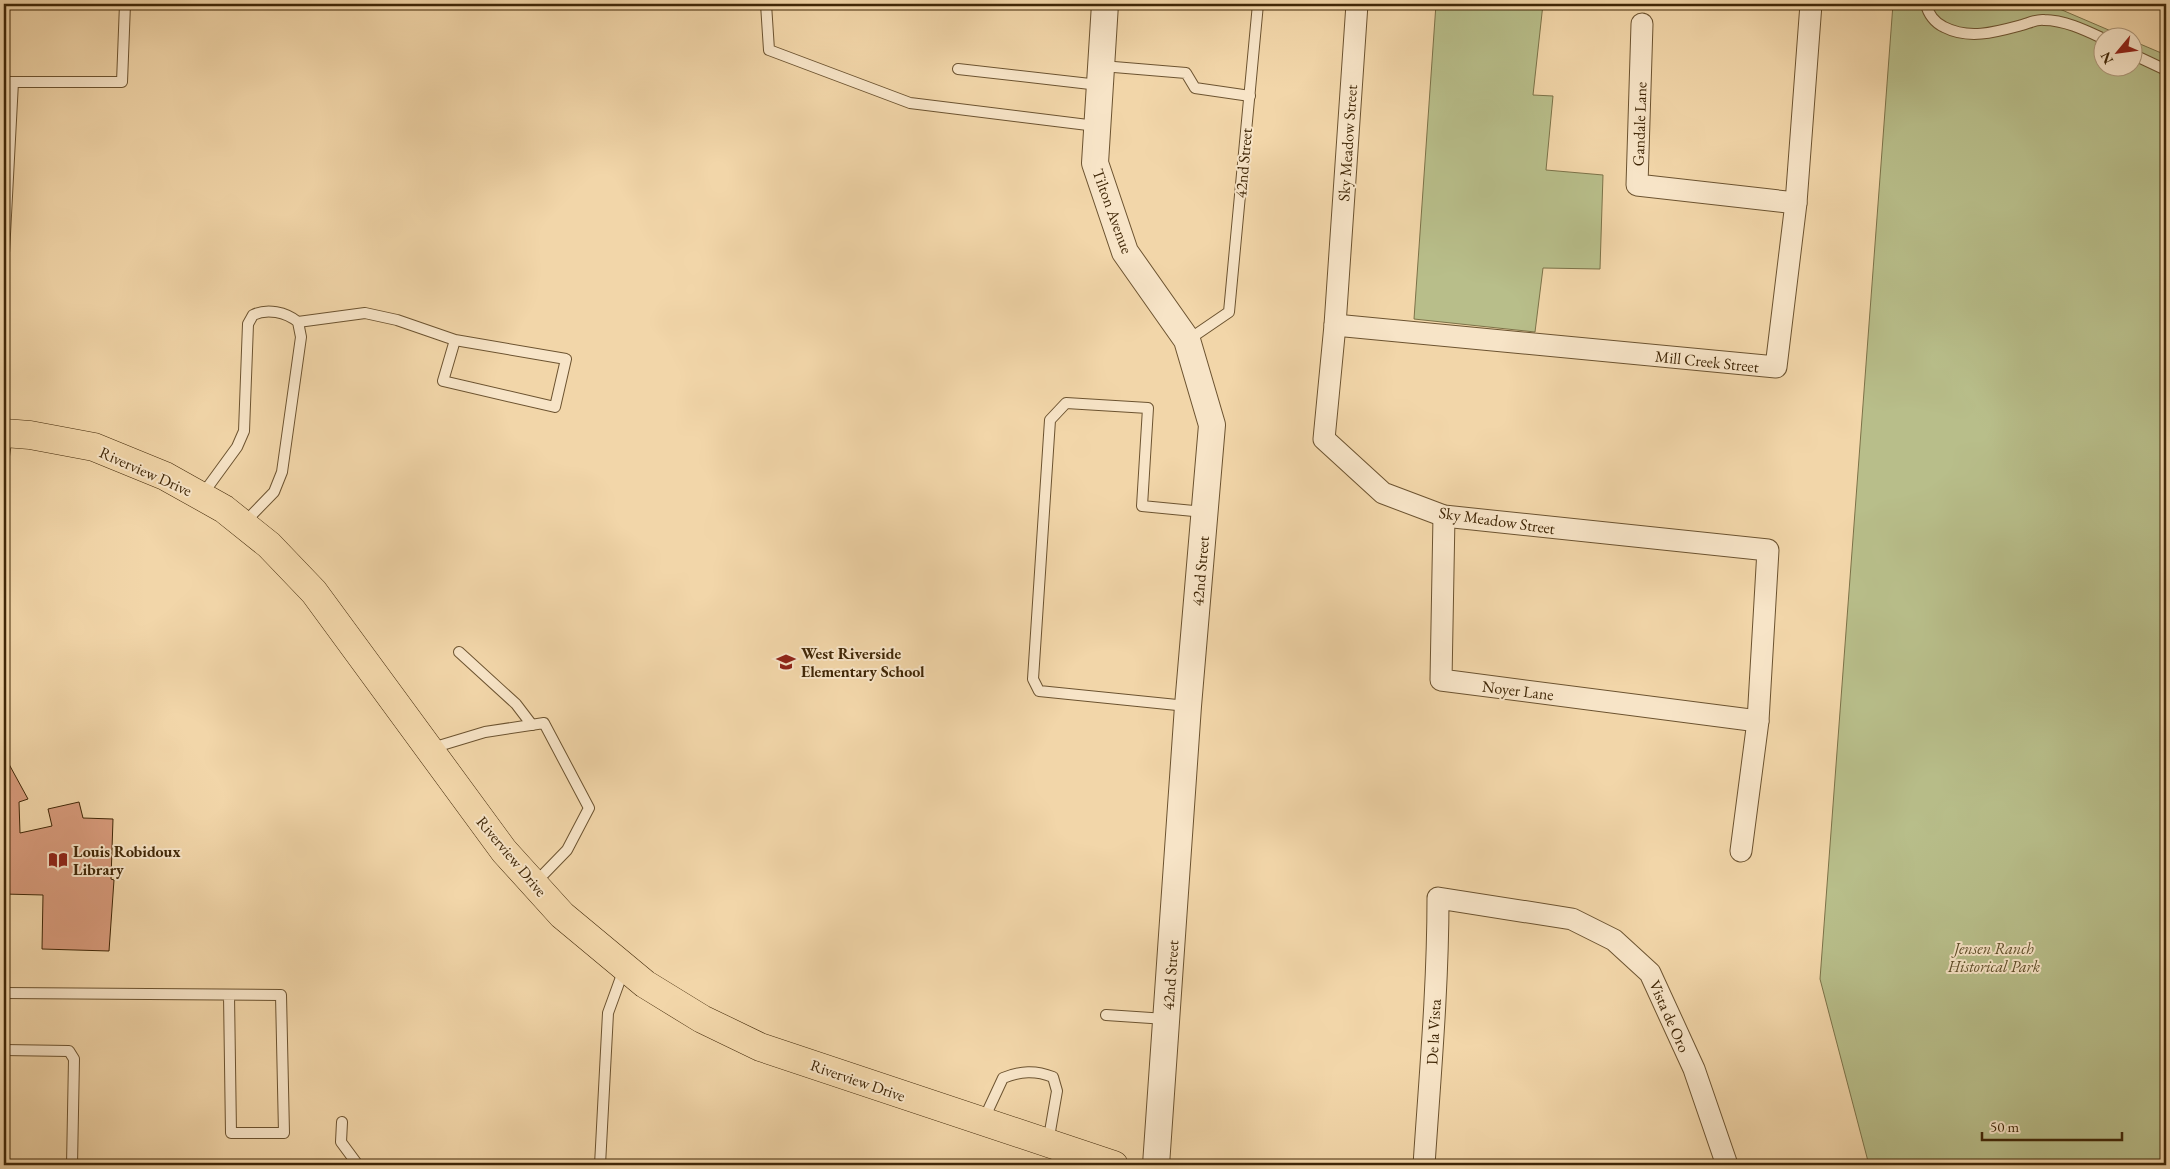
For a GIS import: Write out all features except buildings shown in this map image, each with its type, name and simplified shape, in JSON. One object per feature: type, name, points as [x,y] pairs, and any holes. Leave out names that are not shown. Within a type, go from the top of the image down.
[{"type":"main road","name":"Riverview Drive","points":[[5,441],[30,435],[94,447],[165,476],[201,496],[224,509],[269,545],[314,592],[504,851],[562,915],[645,984],[702,1019],[760,1047],[1114,1165]]},
{"type":"street","name":"Tilton Avenue","points":[[1105,4],[1095,163],[1125,252],[1187,340]]},
{"type":"street","name":"Sky Meadow Street","points":[[1357,4],[1335,325],[1324,439],[1383,493],[1444,516],[1768,550],[1758,721],[1741,851]]},
{"type":"street","name":"Mill Creek Street","points":[[1335,325],[1776,367],[1796,203],[1811,4]]},
{"type":"street","name":"Gandale Lane","points":[[1642,24],[1637,185],[1796,203]]},
{"type":"street","name":"42nd Street","points":[[1156,1165],[1188,706],[1212,425],[1187,340]]},
{"type":"street","name":"Noyer Lane","points":[[1444,516],[1441,680],[1758,721]]},
{"type":"street","name":"De la Vista","points":[[1424,1165],[1433,1037],[1438,941],[1438,898]]},
{"type":"street","name":"Vista de Oro","points":[[1438,898],[1572,919],[1614,940],[1650,974],[1694,1069],[1727,1165]]},
{"type":"lane","points":[[4,253],[8,82],[122,82],[125,4]]},
{"type":"lane","points":[[766,4],[769,50],[807,66],[910,103],[1097,127]]},
{"type":"lane","name":"42nd Street","points":[[1187,340],[1229,312],[1258,4]]},
{"type":"lane","points":[[1926,4],[1933,19],[1940,26],[1951,31],[1966,34],[1998,32],[2042,20],[2064,23],[2092,34]]},
{"type":"lane","points":[[2142,59],[2166,70]]},
{"type":"lane","points":[[958,69],[1100,76],[1186,72],[1195,88],[1250,96]]},
{"type":"lane","points":[[201,496],[237,447],[244,431],[248,324],[253,315],[261,311],[289,314],[298,322],[301,336],[282,472],[274,492],[243,524]]},
{"type":"lane","points":[[298,322],[365,313],[397,320],[455,340],[566,359],[555,407],[444,381],[455,340]]},
{"type":"lane","points":[[1188,706],[1039,691],[1033,679],[1050,420],[1066,403],[1148,408],[1142,506],[1205,512]]},
{"type":"lane","points":[[459,652],[516,704],[532,725]]},
{"type":"lane","points":[[428,748],[485,732],[544,723],[589,808],[567,850],[534,884]]},
{"type":"lane","points":[[600,1165],[608,1013],[624,968]]},
{"type":"lane","points":[[4,993],[281,995],[284,1133],[231,1133],[229,995]]},
{"type":"lane","points":[[1106,1015],[1167,1019]]},
{"type":"lane","points":[[4,1050],[69,1051],[74,1059],[72,1165]]},
{"type":"lane","points":[[983,1122],[1003,1078],[1018,1072],[1040,1072],[1053,1077],[1058,1091],[1048,1144]]},
{"type":"lane","points":[[342,1122],[341,1142],[358,1165]]},
{"type":"green space","points":[[1436,4],[1543,4],[1533,95],[1553,96],[1546,170],[1603,175],[1600,269],[1543,268],[1535,332],[1414,319]]},
{"type":"green space","name":"Jensen Ranch Historical Park","points":[[1893,4],[2048,4],[2104,28],[2092,28],[2092,78],[2142,78],[2142,45],[2166,55],[2166,1165],[1869,1165],[1820,979]]},
{"type":"place","name":"West Riverside Elementary School","points":[[786,662]]},
{"type":"place","name":"Louis Robidoux Library","points":[[58,860]]}]
